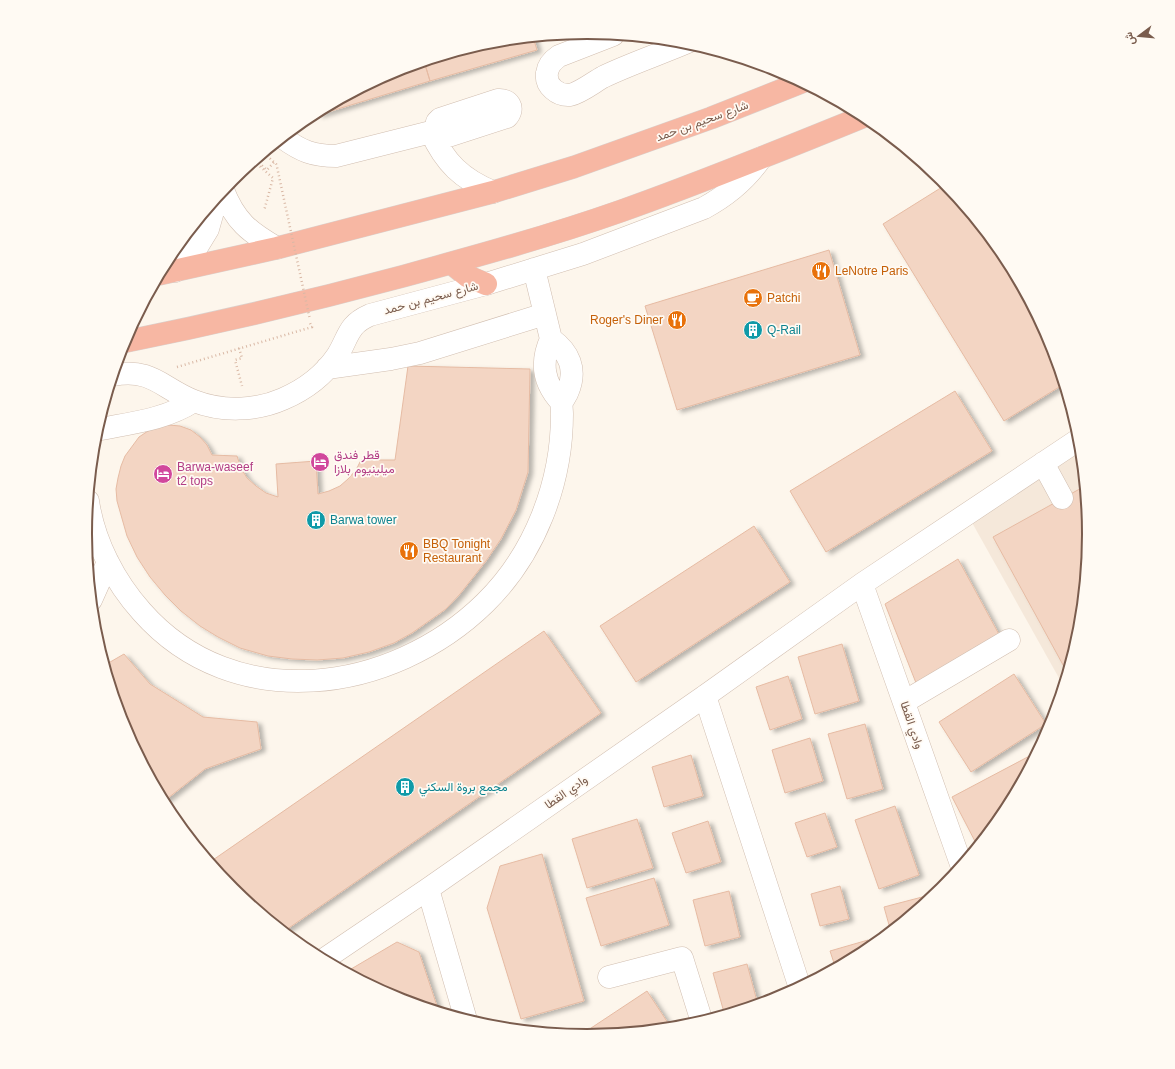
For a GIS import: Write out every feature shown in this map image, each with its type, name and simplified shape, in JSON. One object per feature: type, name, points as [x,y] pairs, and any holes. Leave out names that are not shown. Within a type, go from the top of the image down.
[{"type":"highway","name":"شارع سحيم بن حمد","points":[[168,272],[277,248],[493,192],[581,165],[711,118],[794,84]]},
{"type":"highway","name":"شارع سحيم بن حمد","points":[[132,340],[182,331],[345,292],[525,242],[620,211],[708,179],[857,119]]},
{"type":"highway","points":[[450,263],[467,276],[486,284]]},
{"type":"street","points":[[600,39],[559,56],[553,60],[548,66],[546,74],[551,88],[558,93],[565,95],[572,94],[604,77],[675,47]]},
{"type":"street","points":[[287,140],[303,151],[314,154],[336,156],[433,131],[437,146],[455,170],[480,187],[493,192]]},
{"type":"street","name":"شارع سحيم بن حمد","points":[[118,374],[136,373],[150,377],[194,401],[212,406],[248,408],[266,405],[299,391],[314,380],[327,368],[337,355],[348,332],[362,319],[370,315],[486,284],[534,269],[619,241],[704,208],[718,201],[742,182],[762,158]]},
{"type":"street","points":[[225,197],[241,223],[257,237],[277,248]]},
{"type":"street","points":[[168,271],[194,252],[208,229],[214,210]]},
{"type":"street","points":[[92,518],[97,536],[108,562],[120,584],[135,605],[151,623],[170,639],[191,654],[214,665],[261,679],[311,681],[336,678],[364,672],[391,664],[417,653],[442,638],[465,621],[486,602],[505,581],[521,558],[535,533],[555,480],[560,452],[562,402],[554,394],[548,384],[545,373],[545,355],[551,339],[534,269]]},
{"type":"street","points":[[327,368],[385,360],[420,352],[545,314]]},
{"type":"street","points":[[104,428],[160,417],[184,408],[194,401]]},
{"type":"street","name":"وادي القطا","points":[[328,956],[428,889],[705,696],[862,584],[1074,442]]},
{"type":"street","points":[[1043,463],[1062,498]]},
{"type":"street","points":[[95,591],[108,562]]},
{"type":"street","name":"وادي القطا","points":[[862,584],[960,861]]},
{"type":"street","points":[[904,702],[1009,640]]},
{"type":"street","points":[[705,696],[798,983]]},
{"type":"street","points":[[428,889],[464,1014]]},
{"type":"street","points":[[609,977],[682,958],[700,1016]]},
{"type":"path","points":[[162,384],[173,379],[170,369],[312,327],[276,164],[268,156]]},
{"type":"path","points":[[259,164],[267,170],[277,159]]},
{"type":"path","points":[[257,237],[273,178],[258,164]]},
{"type":"path","points":[[235,360],[242,358],[239,348]]},
{"type":"shaded area","points":[[1075,449],[1082,502],[1082,567],[1079,599],[1066,663],[1061,681],[970,519]]},
{"type":"building","points":[[535,42],[537,50],[430,81],[426,66],[428,65],[491,49]]},
{"type":"building","points":[[426,66],[430,81],[330,111],[368,90]]},
{"type":"building","points":[[941,188],[981,233],[1017,287],[1032,315],[1060,386],[1004,421],[883,224]]},
{"type":"building","name":"Q-Rail","points":[[829,250],[860,355],[677,410],[645,306]]},
{"type":"building","name":"Barwa tower","points":[[408,366],[530,369],[528,472],[516,510],[501,539],[460,594],[446,609],[412,633],[394,643],[369,652],[343,658],[317,660],[268,656],[240,648],[200,626],[181,611],[150,577],[137,557],[127,536],[117,501],[116,489],[121,466],[125,456],[139,437],[158,426],[180,426],[191,430],[207,445],[212,455],[237,456],[241,468],[247,478],[266,493],[278,497],[276,464],[316,461],[318,494],[340,486],[356,470],[361,460],[395,460]]},
{"type":"building","points":[[955,391],[992,451],[826,552],[790,491]]},
{"type":"building","points":[[1081,488],[1083,534],[1082,567],[1079,599],[1065,668],[993,537]]},
{"type":"building","points":[[754,526],[790,582],[636,682],[600,626]]},
{"type":"building","points":[[958,559],[1001,638],[918,688],[885,604]]},
{"type":"building","name":"مجمع بروة السكني","points":[[544,631],[601,713],[287,929],[237,885],[214,859]]},
{"type":"building","points":[[842,644],[859,701],[815,714],[798,657]]},
{"type":"building","points":[[124,654],[150,684],[203,717],[257,722],[261,749],[205,769],[168,798],[143,754],[118,694],[109,663]]},
{"type":"building","points":[[1014,674],[1045,723],[971,772],[939,722]]},
{"type":"building","points":[[788,676],[802,719],[770,730],[756,687]]},
{"type":"building","points":[[865,724],[883,789],[847,799],[828,734]]},
{"type":"building","points":[[810,738],[823,781],[785,793],[772,750]]},
{"type":"building","points":[[691,755],[703,796],[664,807],[652,767]]},
{"type":"building","points":[[1031,755],[1017,782],[976,842],[952,797]]},
{"type":"building","points":[[895,806],[919,875],[879,889],[855,820]]},
{"type":"building","points":[[825,813],[837,847],[807,857],[795,823]]},
{"type":"building","points":[[637,819],[653,868],[587,888],[572,839]]},
{"type":"building","points":[[708,821],[721,862],[686,873],[672,833]]},
{"type":"building","points":[[542,854],[584,1001],[521,1019],[487,908],[500,866]]},
{"type":"building","points":[[654,878],[669,925],[601,946],[586,898]]},
{"type":"building","points":[[840,886],[849,919],[820,926],[811,894]]},
{"type":"building","points":[[729,891],[740,937],[705,946],[693,900]]},
{"type":"building","points":[[926,896],[890,927],[884,907]]},
{"type":"building","points":[[868,940],[869,942],[834,964],[830,951]]},
{"type":"building","points":[[397,942],[419,952],[437,1007],[398,992],[350,969]]},
{"type":"building","points":[[747,964],[757,1000],[724,1011],[713,973]]},
{"type":"building","points":[[647,991],[668,1023],[620,1029],[588,1030]]},
{"type":"place","name":"LeNotre Paris","points":[[821,271]]},
{"type":"place","name":"Patchi","points":[[753,298]]},
{"type":"place","name":"Roger's Diner","points":[[677,320]]},
{"type":"place","name":"Q-Rail","points":[[753,330]]},
{"type":"place","name":"قطر فندق ميلينيوم بلازا","points":[[320,462]]},
{"type":"place","name":"Barwa-waseef t2 tops","points":[[163,474]]},
{"type":"place","name":"Barwa tower","points":[[316,520]]},
{"type":"place","name":"BBQ Tonight Restaurant","points":[[409,551]]},
{"type":"place","name":"مجمع بروة السكني","points":[[405,787]]}]
